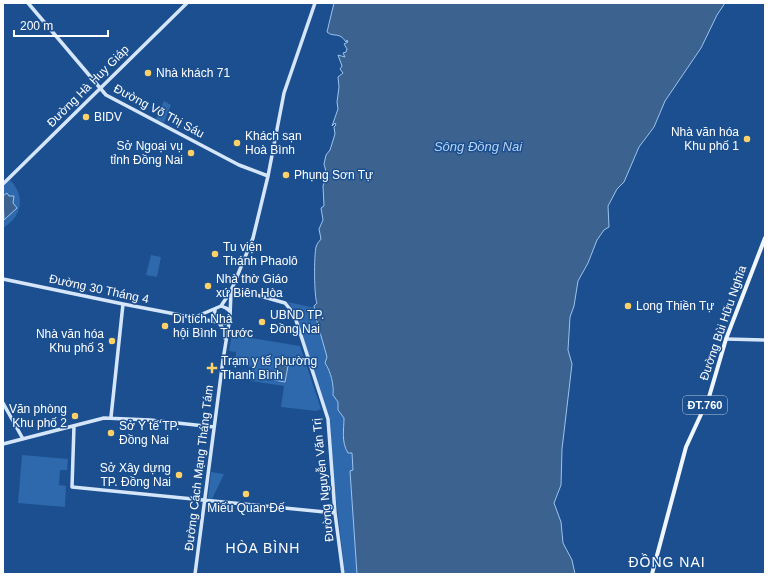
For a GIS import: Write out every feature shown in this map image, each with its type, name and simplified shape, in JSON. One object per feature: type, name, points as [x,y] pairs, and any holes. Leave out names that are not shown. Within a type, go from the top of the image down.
[{"type":"main road","name":"Đường Võ Thị Sáu","points":[[28,3],[99,89],[107,96],[239,165],[268,176]]},
{"type":"main road","name":"Đường Hà Huy Giáp","points":[[3,184],[187,3]]},
{"type":"main road","points":[[192,318],[215,310],[221,306],[232,290],[253,238],[268,176],[284,93],[315,3]]},
{"type":"main road","name":"Đường Bùi Hữu Nghĩa","points":[[652,574],[686,447],[709,397],[726,339],[765,238]]},
{"type":"main road","name":"Đường 30 Tháng 4","points":[[3,279],[218,322]]},
{"type":"main road","points":[[215,310],[214,316],[218,322],[225,323],[229,320],[232,290]]},
{"type":"main road","name":"Đường Nguyễn Văn Trị","points":[[232,290],[286,303],[294,314],[328,419],[335,513],[343,574]]},
{"type":"main road","points":[[111,418],[123,304]]},
{"type":"main road","points":[[221,306],[230,311]]},
{"type":"main road","name":"Đường Cách Mạng Tháng Tám","points":[[195,574],[229,320]]},
{"type":"main road","name":"Đường Cách Mạng Tháng Tám","points":[[218,322],[224,330],[226,341]]},
{"type":"main road","points":[[726,339],[765,340]]},
{"type":"main road","points":[[3,403],[23,439]]},
{"type":"main road","points":[[3,444],[111,418],[214,427]]},
{"type":"main road","points":[[74,426],[72,487],[335,513]]},
{"type":"shaded area","points":[[164,101],[171,105],[164,123],[156,119]]},
{"type":"shaded area","points":[[10,180],[18,193],[20,206],[14,218],[3,228],[3,187]]},
{"type":"shaded area","points":[[151,255],[161,257],[157,277],[146,275]]},
{"type":"shaded area","points":[[283,301],[315,308],[316,318],[327,357],[325,363],[332,379],[333,395],[338,402],[338,410],[344,418],[343,433],[346,449],[352,453],[354,470],[350,471],[357,574],[345,574],[333,474],[330,419],[295,313],[290,304]]},
{"type":"shaded area","points":[[232,335],[300,346],[321,409],[316,411],[281,407],[284,386],[251,381],[252,367],[235,364],[236,352],[229,351]]},
{"type":"shaded area","points":[[22,455],[68,459],[67,470],[60,470],[59,485],[66,486],[65,507],[18,503]]},
{"type":"shaded area","points":[[211,472],[224,474],[212,499],[208,498]]},
{"type":"water","name":"Sông Đồng Nai","points":[[334,3],[725,3],[717,15],[701,48],[665,101],[654,127],[639,147],[624,182],[617,189],[608,206],[609,227],[604,230],[597,240],[588,263],[578,281],[574,306],[570,317],[568,350],[572,364],[562,449],[561,485],[554,503],[561,522],[563,543],[572,560],[575,574],[357,574],[350,471],[353,470],[352,453],[348,453],[344,444],[344,418],[338,410],[338,402],[333,395],[332,379],[325,363],[327,357],[314,306],[317,303],[315,285],[315,251],[317,244],[321,239],[319,229],[323,220],[321,208],[324,206],[323,186],[327,175],[324,164],[326,155],[330,150],[335,134],[335,123],[332,126],[338,109],[338,77],[343,73],[340,69],[342,66],[338,55],[345,57],[343,53],[346,52],[347,49],[344,44],[348,42],[339,36],[332,35],[327,32]]},
{"type":"water","points":[[7,193],[9,196],[14,196],[13,203],[17,208],[4,220],[3,196]]},
{"type":"water","points":[[276,365],[288,366],[285,382],[274,380]]},
{"type":"place","name":"Nhà khách 71","points":[[148,73]]},
{"type":"place","name":"BIDV","points":[[86,117]]},
{"type":"place","name":"Nhà văn hóa Khu phố 1","points":[[747,139]]},
{"type":"place","name":"Khách sạn Hoà Bình","points":[[237,143]]},
{"type":"place","name":"Sở Ngoại vụ tỉnh Đồng Nai","points":[[191,153]]},
{"type":"place","name":"Phụng Sơn Tự","points":[[286,175]]},
{"type":"place","name":"Tu viện Thánh Phaolô","points":[[215,254]]},
{"type":"place","name":"Nhà thờ Giáo xứ Biên Hòa","points":[[208,286]]},
{"type":"place","name":"Long Thiền Tự","points":[[628,306]]},
{"type":"place","name":"UBND TP. Đồng Nai","points":[[262,322]]},
{"type":"place","name":"Di tích Nhà hội Bình Trước","points":[[165,326]]},
{"type":"place","name":"Nhà văn hóa Khu phố 3","points":[[112,341]]},
{"type":"place","name":"Trạm y tế phường Thanh Bình","points":[[212,368]]},
{"type":"place","name":"Văn phòng Khu phố 2","points":[[75,416]]},
{"type":"place","name":"Sở Y tế TP. Đồng Nai","points":[[111,433]]},
{"type":"place","name":"Sở Xây dựng TP. Đồng Nai","points":[[179,475]]},
{"type":"place","name":"Miếu Quan Đế","points":[[246,494]]},
{"type":"district","name":"HÒA BÌNH","points":[[263,548]]},
{"type":"district","name":"ĐỒNG NAI","points":[[667,562]]}]
